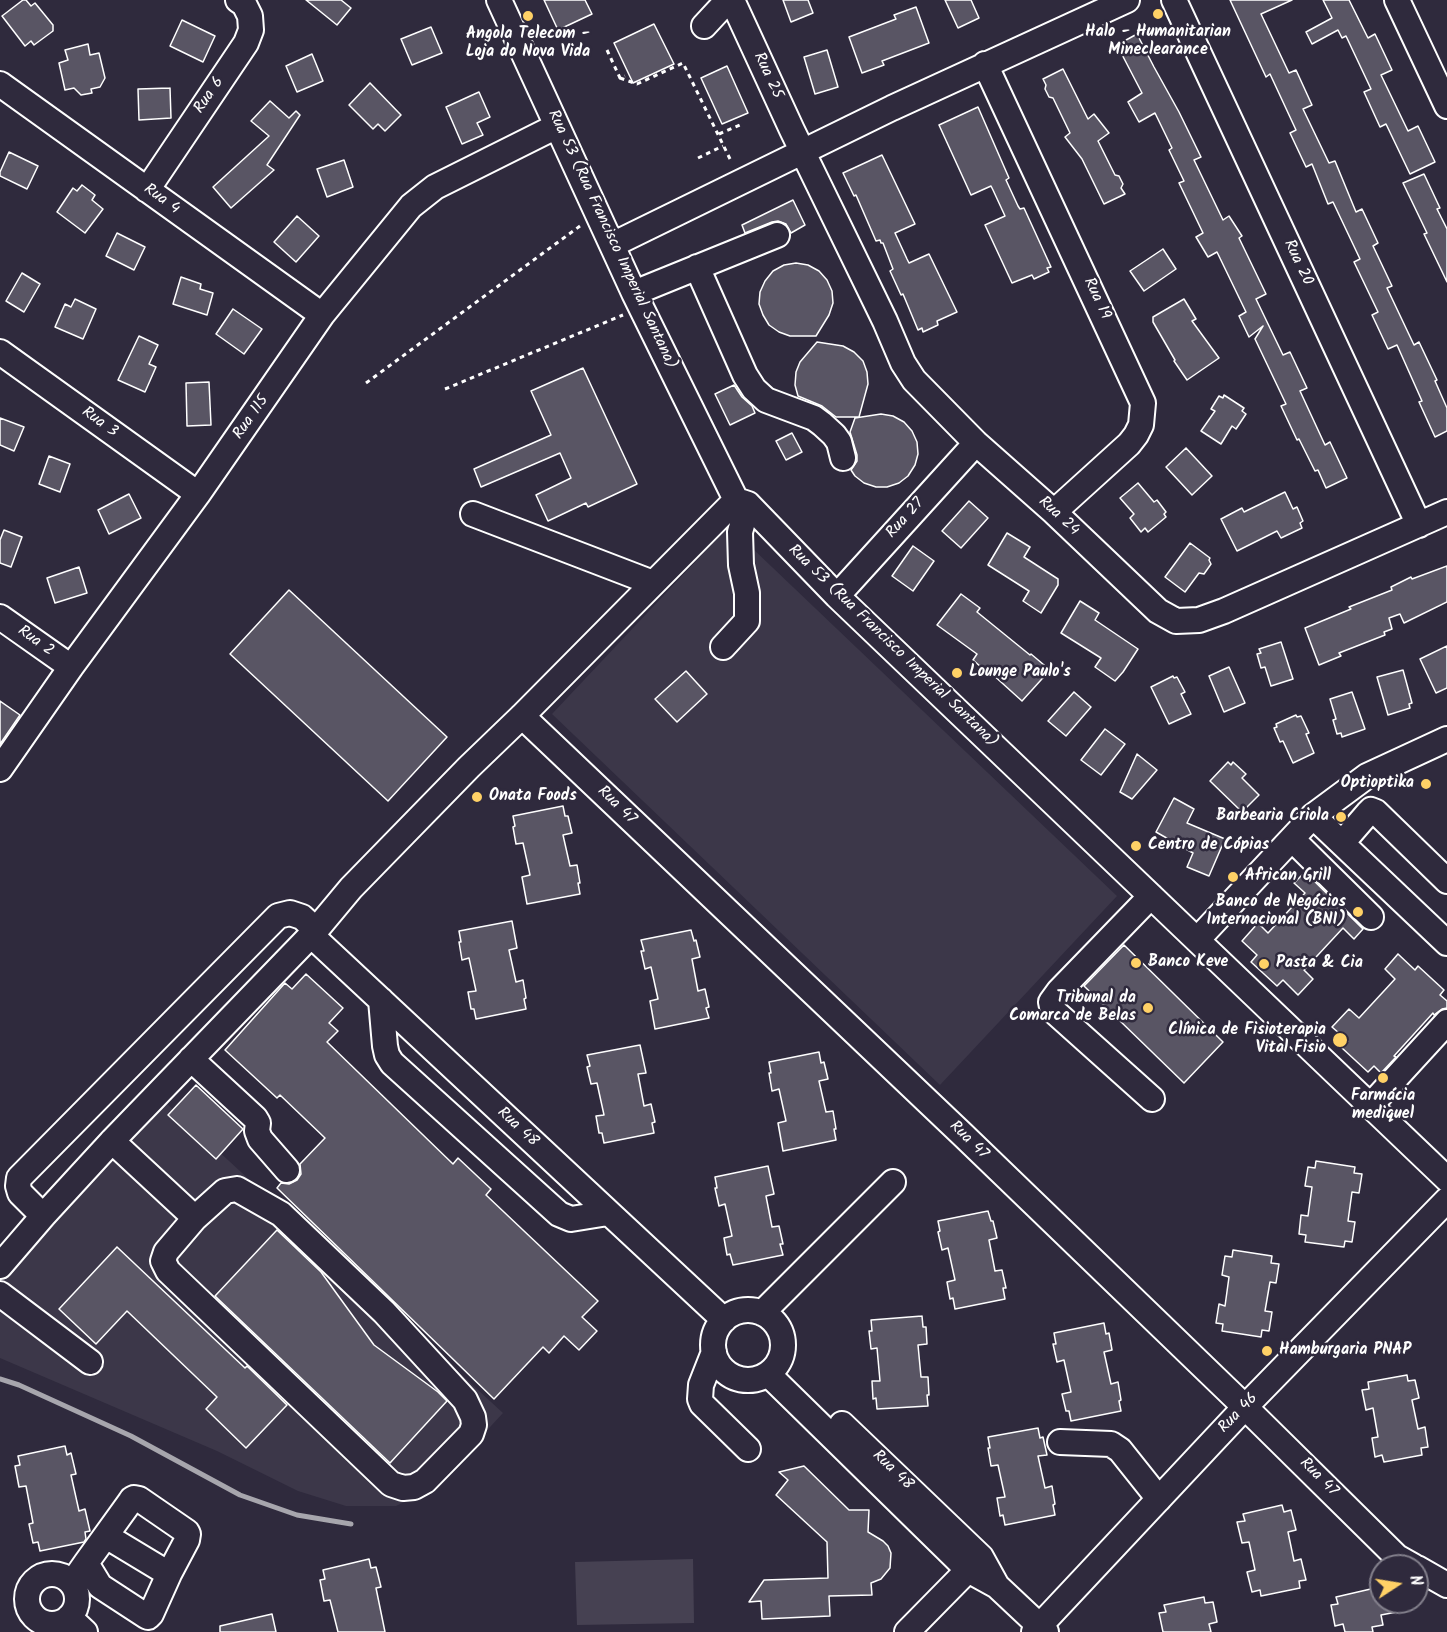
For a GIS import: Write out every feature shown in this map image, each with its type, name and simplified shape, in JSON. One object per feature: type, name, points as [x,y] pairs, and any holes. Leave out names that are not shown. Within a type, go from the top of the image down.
[{"type":"street","name":"Rua 6","points":[[147,190],[246,43],[251,30],[250,16],[244,4],[238,0]]},
{"type":"street","name":"Rua 53 (Rua Francisco Imperial Santana)","points":[[500,0],[638,300],[742,502],[837,596],[1447,1179]]},
{"type":"street","points":[[704,27],[730,0]]},
{"type":"street","name":"Rua 25","points":[[730,0],[803,152]]},
{"type":"street","points":[[612,245],[985,64],[1127,0]]},
{"type":"street","name":"Rua 20","points":[[1174,0],[1419,525]]},
{"type":"street","points":[[1397,0],[1447,105]]},
{"type":"street","name":"Rua 19","points":[[985,64],[1143,403],[1141,425],[1129,444],[1054,512]]},
{"type":"street","name":"Rua 4","points":[[0,84],[322,315]]},
{"type":"street","name":"Rua 115","points":[[0,769],[70,667],[198,495],[322,315],[411,206],[435,187],[462,172],[557,126]]},
{"type":"street","name":"Rua 24","points":[[803,152],[903,363],[914,380],[976,443],[1054,512],[1158,611],[1176,621],[1199,620],[1447,512]]},
{"type":"street","points":[[638,300],[697,267],[777,235]]},
{"type":"street","points":[[697,267],[745,375],[754,389],[766,400],[814,418],[822,424],[839,442],[843,458]]},
{"type":"street","name":"Rua 3","points":[[0,352],[198,495]]},
{"type":"street","name":"Rua 27","points":[[837,596],[976,443]]},
{"type":"street","points":[[0,1266],[112,1141],[313,932],[351,888],[653,583],[742,502]]},
{"type":"street","points":[[723,647],[747,621],[747,593],[741,565],[742,502]]},
{"type":"street","points":[[473,514],[653,583]]},
{"type":"street","name":"Rua 2","points":[[0,616],[70,667]]},
{"type":"street","name":"Rua 47","points":[[522,716],[937,1110],[1394,1554]]},
{"type":"street","points":[[1197,940],[1313,816],[1367,776],[1447,739]]},
{"type":"street","points":[[1342,843],[1371,810],[1376,812],[1447,881]]},
{"type":"street","points":[[1313,816],[1447,943]]},
{"type":"street","points":[[1292,839],[1371,917]]},
{"type":"street","points":[[1151,896],[1059,991],[1052,1002],[1052,1007],[1152,1099]]},
{"type":"street","name":"Rua 48","points":[[43,1216],[20,1193],[19,1178],[278,916],[290,913],[302,917],[313,932],[381,1000],[724,1320]]},
{"type":"street","points":[[381,1000],[385,1046],[392,1063],[559,1215],[571,1219],[608,1213]]},
{"type":"street","points":[[1370,1106],[1447,1022]]},
{"type":"street","points":[[191,1059],[255,1118],[260,1139],[287,1170]]},
{"type":"street","points":[[112,1141],[195,1218]]},
{"type":"street","points":[[762,1312],[893,1182]]},
{"type":"street","points":[[237,1189],[280,1214],[384,1312],[465,1400],[474,1425],[471,1434],[424,1481],[414,1487],[403,1488],[392,1484],[168,1271],[164,1261],[166,1252],[195,1218],[225,1191],[237,1189]]},
{"type":"street","name":"Rua 46","points":[[1040,1630],[1245,1407],[1447,1200]]},
{"type":"street","points":[[0,1294],[90,1362]]},
{"type":"street","points":[[750,1310],[762,1312],[769,1316],[781,1333],[782,1354],[773,1369],[758,1379],[735,1378],[725,1372],[718,1363],[714,1352],[717,1329],[731,1314],[750,1310]]},
{"type":"street","points":[[714,1352],[701,1385],[700,1399],[702,1404],[748,1449]]},
{"type":"street","name":"Rua 48","points":[[773,1369],[889,1481],[968,1570],[997,1586]]},
{"type":"street","points":[[702,1404],[735,1378]]},
{"type":"street","points":[[1060,1442],[1111,1444],[1120,1450],[1159,1499]]},
{"type":"street","name":"Rua 48","points":[[889,1481],[981,1557],[997,1586],[1040,1630]]},
{"type":"street","points":[[72,1583],[86,1563],[106,1536],[132,1499],[134,1498],[139,1499],[188,1534],[188,1540],[148,1617],[100,1586],[86,1563]]},
{"type":"street","points":[[106,1536],[169,1574]]},
{"type":"street","points":[[907,1632],[968,1570]]},
{"type":"street","points":[[60,1575],[72,1583],[77,1603],[75,1610],[77,1624],[40,1620],[31,1610],[28,1598],[32,1585],[41,1576],[60,1575]]},
{"type":"street","name":"Rua 47","points":[[1429,1575],[1447,1585]]},
{"type":"path","points":[[607,50],[622,77],[637,84],[683,63],[731,161]]},
{"type":"path","points":[[718,134],[742,124]]},
{"type":"path","points":[[698,158],[724,146]]},
{"type":"path","points":[[366,383],[598,214]]},
{"type":"path","points":[[445,389],[638,300]]},
{"type":"shaded area","points":[[729,526],[1117,896],[940,1085],[552,714]]},
{"type":"shaded area","points":[[166,1103],[503,1413],[429,1490],[396,1506],[346,1506],[298,1491],[217,1451],[0,1358],[0,1274]]},
{"type":"shaded area","points":[[693,1559],[694,1623],[577,1625],[575,1562]]},
{"type":"building","points":[[23,0],[31,6],[35,3],[53,25],[53,31],[34,45],[31,41],[25,46],[2,16]]},
{"type":"building","points":[[306,0],[341,0],[351,8],[337,25]]},
{"type":"building","points":[[544,0],[585,0],[592,14],[558,30]]},
{"type":"building","points":[[783,0],[808,0],[813,13],[791,22]]},
{"type":"building","points":[[945,0],[971,0],[979,18],[958,28]]},
{"type":"building","points":[[1230,0],[1292,0],[1261,14],[1289,73],[1296,70],[1312,105],[1303,109],[1329,163],[1335,161],[1356,212],[1362,209],[1378,243],[1373,246],[1392,286],[1387,288],[1414,345],[1419,342],[1437,380],[1435,381],[1447,408],[1447,431],[1435,437],[1397,345],[1388,349],[1372,315],[1378,312],[1354,262],[1360,259],[1333,202],[1328,204],[1312,164],[1306,167],[1290,133],[1296,130],[1270,74],[1266,77]]},
{"type":"building","points":[[1323,0],[1349,0],[1368,38],[1375,34],[1392,70],[1381,75],[1408,131],[1418,126],[1435,162],[1410,174],[1386,124],[1380,127],[1364,92],[1371,89],[1346,36],[1342,38],[1338,30],[1312,44],[1306,32],[1332,18]]},
{"type":"building","points":[[916,7],[929,43],[882,61],[884,65],[862,73],[849,37],[896,19],[894,15]]},
{"type":"building","points":[[182,20],[215,36],[203,62],[170,46]]},
{"type":"building","points":[[654,24],[674,64],[633,83],[614,43]]},
{"type":"building","points":[[431,27],[442,53],[412,65],[401,39]]},
{"type":"building","points":[[1137,34],[1201,157],[1194,160],[1223,220],[1229,216],[1242,236],[1239,238],[1266,294],[1256,299],[1283,355],[1290,352],[1307,388],[1300,391],[1325,445],[1330,442],[1347,478],[1326,488],[1318,470],[1315,471],[1299,439],[1297,440],[1281,406],[1286,404],[1255,339],[1263,326],[1249,337],[1239,316],[1246,312],[1217,252],[1208,257],[1196,237],[1203,233],[1179,183],[1184,181],[1169,150],[1172,148],[1155,113],[1139,122],[1128,102],[1142,93],[1117,45]]},
{"type":"building","points":[[88,44],[90,55],[99,53],[105,78],[100,87],[91,89],[92,93],[81,95],[74,88],[65,90],[59,63],[68,60],[65,50]]},
{"type":"building","points":[[827,50],[838,87],[815,94],[804,57]]},
{"type":"building","points":[[312,54],[323,81],[297,92],[286,66]]},
{"type":"building","points":[[727,66],[748,113],[722,124],[701,78]]},
{"type":"building","points":[[1063,69],[1088,119],[1094,114],[1109,133],[1098,141],[1115,175],[1119,176],[1123,184],[1121,188],[1125,194],[1104,204],[1082,159],[1065,137],[1070,133],[1053,98],[1049,97],[1045,89],[1043,79]]},
{"type":"building","points":[[370,83],[401,115],[385,131],[378,124],[373,129],[349,105]]},
{"type":"building","points":[[170,88],[171,118],[139,120],[138,89]]},
{"type":"building","points":[[479,92],[490,117],[477,123],[483,135],[462,144],[446,107]]},
{"type":"building","points":[[270,101],[289,118],[296,111],[300,115],[267,165],[274,170],[231,208],[213,187],[269,136],[251,121]]},
{"type":"building","points":[[978,107],[1009,178],[1006,180],[1018,206],[1020,209],[1024,208],[1051,267],[1047,268],[1049,272],[1034,279],[1032,275],[1012,283],[985,225],[1005,216],[993,190],[991,186],[971,195],[939,125]]},
{"type":"building","points":[[9,152],[38,166],[27,189],[0,176]]},
{"type":"building","points":[[882,155],[915,224],[895,233],[907,259],[909,263],[929,254],[957,312],[937,321],[938,325],[923,332],[922,328],[918,330],[903,294],[901,295],[890,271],[893,269],[883,243],[880,240],[876,241],[856,195],[854,196],[843,173]]},
{"type":"building","points":[[344,160],[353,187],[327,197],[317,169]]},
{"type":"building","points":[[1424,174],[1447,229],[1447,282],[1403,183]]},
{"type":"building","points":[[82,185],[95,195],[92,200],[103,209],[85,233],[57,212],[73,188],[77,191]]},
{"type":"building","points":[[793,200],[805,225],[791,233],[786,224],[778,221],[745,233],[742,225]]},
{"type":"building","points":[[297,216],[319,236],[296,262],[274,242]]},
{"type":"building","points":[[117,233],[145,247],[134,270],[106,256]]},
{"type":"building","points":[[1163,249],[1176,269],[1144,291],[1130,271]]},
{"type":"building","points":[[796,263],[808,265],[819,271],[827,280],[832,291],[833,303],[829,315],[816,336],[790,336],[779,332],[769,325],[759,304],[760,292],[773,271],[784,265]]},
{"type":"building","points":[[22,273],[40,284],[24,312],[6,301]]},
{"type":"building","points":[[181,277],[201,284],[200,289],[213,293],[207,315],[173,304]]},
{"type":"building","points":[[75,299],[96,309],[83,339],[55,327],[65,304],[71,307]]},
{"type":"building","points":[[1184,299],[1196,319],[1192,321],[1219,358],[1187,380],[1153,322],[1153,317]]},
{"type":"building","points":[[233,309],[262,329],[244,354],[216,334]]},
{"type":"building","points":[[139,336],[158,345],[149,364],[156,367],[145,392],[118,380]]},
{"type":"building","points":[[817,342],[843,346],[863,361],[868,384],[859,417],[836,417],[822,406],[798,396],[795,385],[796,372],[800,362]]},
{"type":"building","points":[[583,368],[637,484],[588,507],[586,503],[548,521],[536,495],[571,478],[560,453],[481,487],[474,469],[551,435],[531,391]]},
{"type":"building","points":[[209,382],[211,425],[187,426],[186,383]]},
{"type":"building","points":[[734,385],[752,406],[755,413],[730,425],[715,394]]},
{"type":"building","points":[[1224,395],[1244,408],[1242,411],[1246,414],[1236,429],[1232,426],[1221,444],[1201,431],[1215,411],[1211,409],[1219,396],[1223,398]]},
{"type":"building","points":[[881,414],[893,416],[904,422],[912,431],[917,442],[918,454],[915,465],[908,476],[899,483],[887,487],[876,487],[864,483],[851,470],[857,461],[850,432],[855,418]]},
{"type":"building","points":[[0,418],[24,427],[14,451],[0,445]]},
{"type":"building","points":[[792,433],[802,452],[786,460],[776,441]]},
{"type":"building","points":[[1186,448],[1212,476],[1192,495],[1166,467]]},
{"type":"building","points":[[49,456],[70,464],[60,492],[39,484]]},
{"type":"building","points":[[1138,483],[1154,502],[1157,500],[1166,512],[1164,514],[1166,517],[1148,532],[1145,528],[1141,532],[1130,518],[1134,514],[1120,498]]},
{"type":"building","points":[[1285,492],[1293,509],[1297,507],[1303,521],[1300,523],[1302,528],[1281,538],[1277,531],[1237,551],[1221,519],[1242,508],[1244,512]]},
{"type":"building","points":[[129,494],[141,518],[109,534],[98,510]]},
{"type":"building","points":[[969,501],[988,518],[961,548],[942,531]]},
{"type":"building","points":[[4,530],[22,537],[11,567],[0,563],[0,540]]},
{"type":"building","points":[[1007,533],[1030,547],[1024,557],[1058,579],[1058,585],[1041,613],[1023,601],[1029,591],[988,565]]},
{"type":"building","points":[[1190,543],[1210,558],[1211,564],[1204,574],[1199,573],[1185,592],[1165,577]]},
{"type":"building","points":[[913,546],[934,561],[913,591],[892,576]]},
{"type":"building","points":[[1447,566],[1447,602],[1404,623],[1400,614],[1389,618],[1392,629],[1384,632],[1385,635],[1339,653],[1341,656],[1319,665],[1305,628],[1392,590],[1391,587],[1411,577],[1412,579]]},
{"type":"building","points":[[79,567],[87,593],[55,603],[47,578]]},
{"type":"building","points":[[289,590],[447,737],[388,801],[230,654]]},
{"type":"building","points":[[961,594],[980,608],[977,612],[1050,670],[1022,701],[973,660],[977,654],[937,625]]},
{"type":"building","points":[[1080,601],[1099,613],[1095,620],[1138,649],[1115,681],[1095,667],[1101,658],[1061,633]]},
{"type":"building","points":[[1281,642],[1293,679],[1271,686],[1265,667],[1261,668],[1257,654],[1261,653],[1259,649]]},
{"type":"building","points":[[1447,646],[1447,688],[1436,693],[1420,659]]},
{"type":"building","points":[[1229,667],[1245,703],[1224,712],[1209,676]]},
{"type":"building","points":[[1403,670],[1412,703],[1409,704],[1410,708],[1388,715],[1377,677]]},
{"type":"building","points":[[686,671],[707,694],[677,722],[655,699]]},
{"type":"building","points":[[1173,676],[1177,677],[1185,692],[1181,694],[1191,714],[1169,724],[1151,687]]},
{"type":"building","points":[[1074,692],[1091,707],[1066,736],[1048,721]]},
{"type":"building","points":[[1352,692],[1365,729],[1342,737],[1341,733],[1337,734],[1333,720],[1336,719],[1330,699]]},
{"type":"building","points":[[0,701],[20,715],[0,744]]},
{"type":"building","points":[[1296,715],[1301,716],[1309,733],[1306,734],[1314,753],[1293,763],[1274,728],[1277,727],[1276,724]]},
{"type":"building","points":[[1105,729],[1125,744],[1101,775],[1081,760]]},
{"type":"building","points":[[1137,754],[1157,770],[1132,799],[1120,792]]},
{"type":"building","points":[[1228,762],[1231,765],[1233,762],[1246,774],[1242,778],[1259,795],[1242,812],[1210,781]]},
{"type":"building","points":[[1174,798],[1194,809],[1187,823],[1225,839],[1209,876],[1187,867],[1193,853],[1156,832]]},
{"type":"building","points":[[563,806],[572,833],[563,835],[570,866],[577,865],[580,894],[527,904],[522,877],[530,875],[523,843],[516,844],[513,816]]},
{"type":"building","points":[[1305,872],[1363,929],[1354,939],[1343,928],[1304,970],[1313,979],[1298,995],[1283,980],[1277,986],[1251,962],[1257,955],[1242,941],[1258,923],[1268,933],[1305,893],[1294,883]]},
{"type":"building","points":[[512,921],[517,948],[509,950],[516,982],[523,980],[526,1009],[476,1019],[474,1009],[471,1009],[468,992],[476,991],[469,958],[462,960],[459,931]]},
{"type":"building","points":[[691,930],[700,957],[692,959],[698,991],[705,989],[709,1018],[655,1029],[650,1001],[658,999],[651,967],[645,969],[641,940]]},
{"type":"building","name":"Tribunal da Comarca de Belas","points":[[1124,945],[1223,1042],[1184,1083],[1084,986]]},
{"type":"building","points":[[1398,954],[1415,970],[1418,966],[1444,990],[1440,995],[1447,1001],[1447,1008],[1434,1015],[1433,1013],[1381,1073],[1374,1066],[1368,1072],[1342,1048],[1348,1041],[1332,1027],[1349,1009],[1359,1018],[1395,979],[1385,969]]},
{"type":"building","points":[[306,974],[343,1008],[329,1023],[338,1031],[327,1042],[453,1164],[458,1158],[491,1189],[486,1195],[598,1301],[582,1317],[597,1331],[579,1350],[564,1336],[549,1353],[543,1347],[494,1399],[277,1188],[281,1183],[289,1184],[297,1180],[301,1174],[300,1164],[325,1138],[280,1095],[277,1098],[225,1050],[285,983],[292,989]]},
{"type":"building","points":[[640,1045],[646,1073],[638,1074],[644,1106],[651,1104],[655,1122],[652,1123],[654,1133],[604,1143],[602,1133],[599,1133],[596,1116],[604,1115],[597,1083],[591,1084],[587,1055]]},
{"type":"building","points":[[819,1052],[828,1079],[819,1081],[826,1112],[833,1111],[836,1140],[783,1151],[778,1123],[786,1121],[779,1089],[772,1091],[769,1062]]},
{"type":"building","points":[[196,1085],[243,1129],[216,1159],[168,1115]]},
{"type":"building","points":[[1316,1161],[1355,1167],[1354,1173],[1362,1174],[1359,1193],[1352,1192],[1348,1221],[1355,1222],[1352,1242],[1345,1241],[1344,1247],[1305,1242],[1306,1235],[1299,1234],[1301,1215],[1308,1216],[1312,1187],[1305,1186],[1308,1167],[1315,1168]]},
{"type":"building","points":[[768,1166],[774,1194],[766,1196],[772,1227],[779,1226],[783,1255],[733,1265],[730,1254],[727,1255],[724,1238],[732,1236],[725,1204],[719,1206],[715,1177]]},
{"type":"building","points":[[988,1211],[997,1238],[989,1240],[995,1271],[1002,1270],[1006,1288],[1003,1288],[1005,1299],[955,1309],[953,1298],[950,1299],[947,1282],[955,1280],[948,1248],[942,1250],[938,1221]]},
{"type":"building","points":[[277,1230],[321,1272],[374,1345],[447,1401],[390,1463],[215,1296]]},
{"type":"building","points":[[117,1247],[287,1405],[246,1448],[206,1409],[217,1397],[127,1311],[96,1344],[59,1309]]},
{"type":"building","points":[[1233,1250],[1272,1256],[1271,1263],[1279,1264],[1276,1283],[1270,1282],[1265,1311],[1272,1312],[1269,1331],[1262,1330],[1261,1337],[1222,1331],[1223,1324],[1216,1323],[1219,1304],[1225,1306],[1229,1277],[1222,1275],[1225,1256],[1232,1257]]},
{"type":"building","points":[[922,1316],[923,1327],[926,1327],[927,1344],[918,1345],[921,1377],[928,1377],[928,1406],[877,1409],[876,1398],[873,1399],[872,1381],[880,1381],[877,1348],[871,1349],[869,1331],[872,1331],[871,1320]]},
{"type":"building","points":[[1104,1323],[1106,1334],[1109,1333],[1112,1350],[1104,1352],[1111,1384],[1118,1382],[1121,1411],[1071,1421],[1062,1394],[1071,1392],[1064,1360],[1057,1362],[1053,1344],[1056,1344],[1054,1333]]},
{"type":"building","points":[[1407,1375],[1408,1381],[1415,1380],[1419,1398],[1412,1400],[1418,1429],[1425,1427],[1428,1447],[1421,1448],[1422,1455],[1384,1462],[1382,1455],[1375,1457],[1372,1438],[1378,1437],[1373,1408],[1366,1410],[1362,1390],[1369,1389],[1368,1382]]},
{"type":"building","points":[[1038,1428],[1040,1438],[1043,1437],[1047,1455],[1038,1456],[1045,1488],[1052,1486],[1055,1515],[1005,1525],[1003,1515],[1000,1516],[997,1498],[1005,1497],[998,1465],[991,1466],[988,1437]]},
{"type":"building","points":[[65,1446],[67,1455],[71,1453],[76,1474],[71,1475],[79,1511],[85,1509],[90,1531],[85,1532],[84,1542],[40,1551],[38,1542],[33,1543],[29,1524],[33,1523],[26,1486],[19,1487],[15,1466],[20,1465],[18,1456]]},
{"type":"building","points":[[804,1466],[849,1510],[869,1510],[868,1532],[888,1546],[891,1553],[890,1568],[881,1579],[871,1583],[872,1595],[829,1596],[830,1616],[762,1619],[761,1601],[749,1602],[764,1580],[828,1578],[827,1542],[776,1495],[788,1480],[779,1472]]},
{"type":"building","points":[[1282,1505],[1284,1512],[1291,1510],[1296,1530],[1288,1532],[1294,1561],[1301,1559],[1306,1580],[1299,1581],[1300,1588],[1261,1596],[1260,1590],[1252,1592],[1247,1572],[1255,1570],[1249,1542],[1242,1543],[1237,1522],[1245,1521],[1243,1514]]},
{"type":"building","points":[[369,1559],[371,1568],[376,1567],[381,1587],[376,1588],[385,1632],[338,1632],[330,1600],[324,1601],[320,1580],[325,1579],[323,1570]]},
{"type":"building","points":[[1369,1589],[1369,1614],[1386,1614],[1381,1615],[1383,1625],[1372,1627],[1373,1632],[1345,1632],[1343,1624],[1335,1626],[1331,1605],[1338,1604],[1336,1597]]},
{"type":"building","points":[[1204,1597],[1205,1603],[1213,1602],[1217,1622],[1209,1624],[1211,1632],[1163,1632],[1159,1613],[1166,1612],[1164,1605]]},
{"type":"building","points":[[272,1614],[276,1632],[220,1632],[220,1626]]},
{"type":"waterway","points":[[0,1379],[19,1385],[131,1436],[240,1495],[297,1515],[351,1524]]},
{"type":"place","name":"Halo - Humanitarian Mineclearance","points":[[1158,14]]},
{"type":"place","name":"Angola Telecom - Loja do Nova Vida","points":[[528,16]]},
{"type":"place","name":"Lounge Paulo's","points":[[957,673]]},
{"type":"place","name":"Optioptika","points":[[1426,784]]},
{"type":"place","name":"Onata Foods","points":[[477,797]]},
{"type":"place","name":"Barbearia Criola","points":[[1341,817]]},
{"type":"place","name":"Centro de Cópias","points":[[1136,846]]},
{"type":"place","name":"African Grill","points":[[1233,877]]},
{"type":"place","name":"Banco de Negócios Internacional (BNI)","points":[[1358,912]]},
{"type":"place","name":"Banco Keve","points":[[1136,963]]},
{"type":"place","name":"Pasta & Cia","points":[[1264,964]]},
{"type":"place","name":"Tribunal da Comarca de Belas","points":[[1148,1008]]},
{"type":"place","name":"Clínica de Fisioterapia Vital Fisio","points":[[1340,1040]]},
{"type":"place","name":"Farmácia mediquel","points":[[1383,1078]]},
{"type":"place","name":"Hamburgaria PNAP","points":[[1267,1351]]}]
